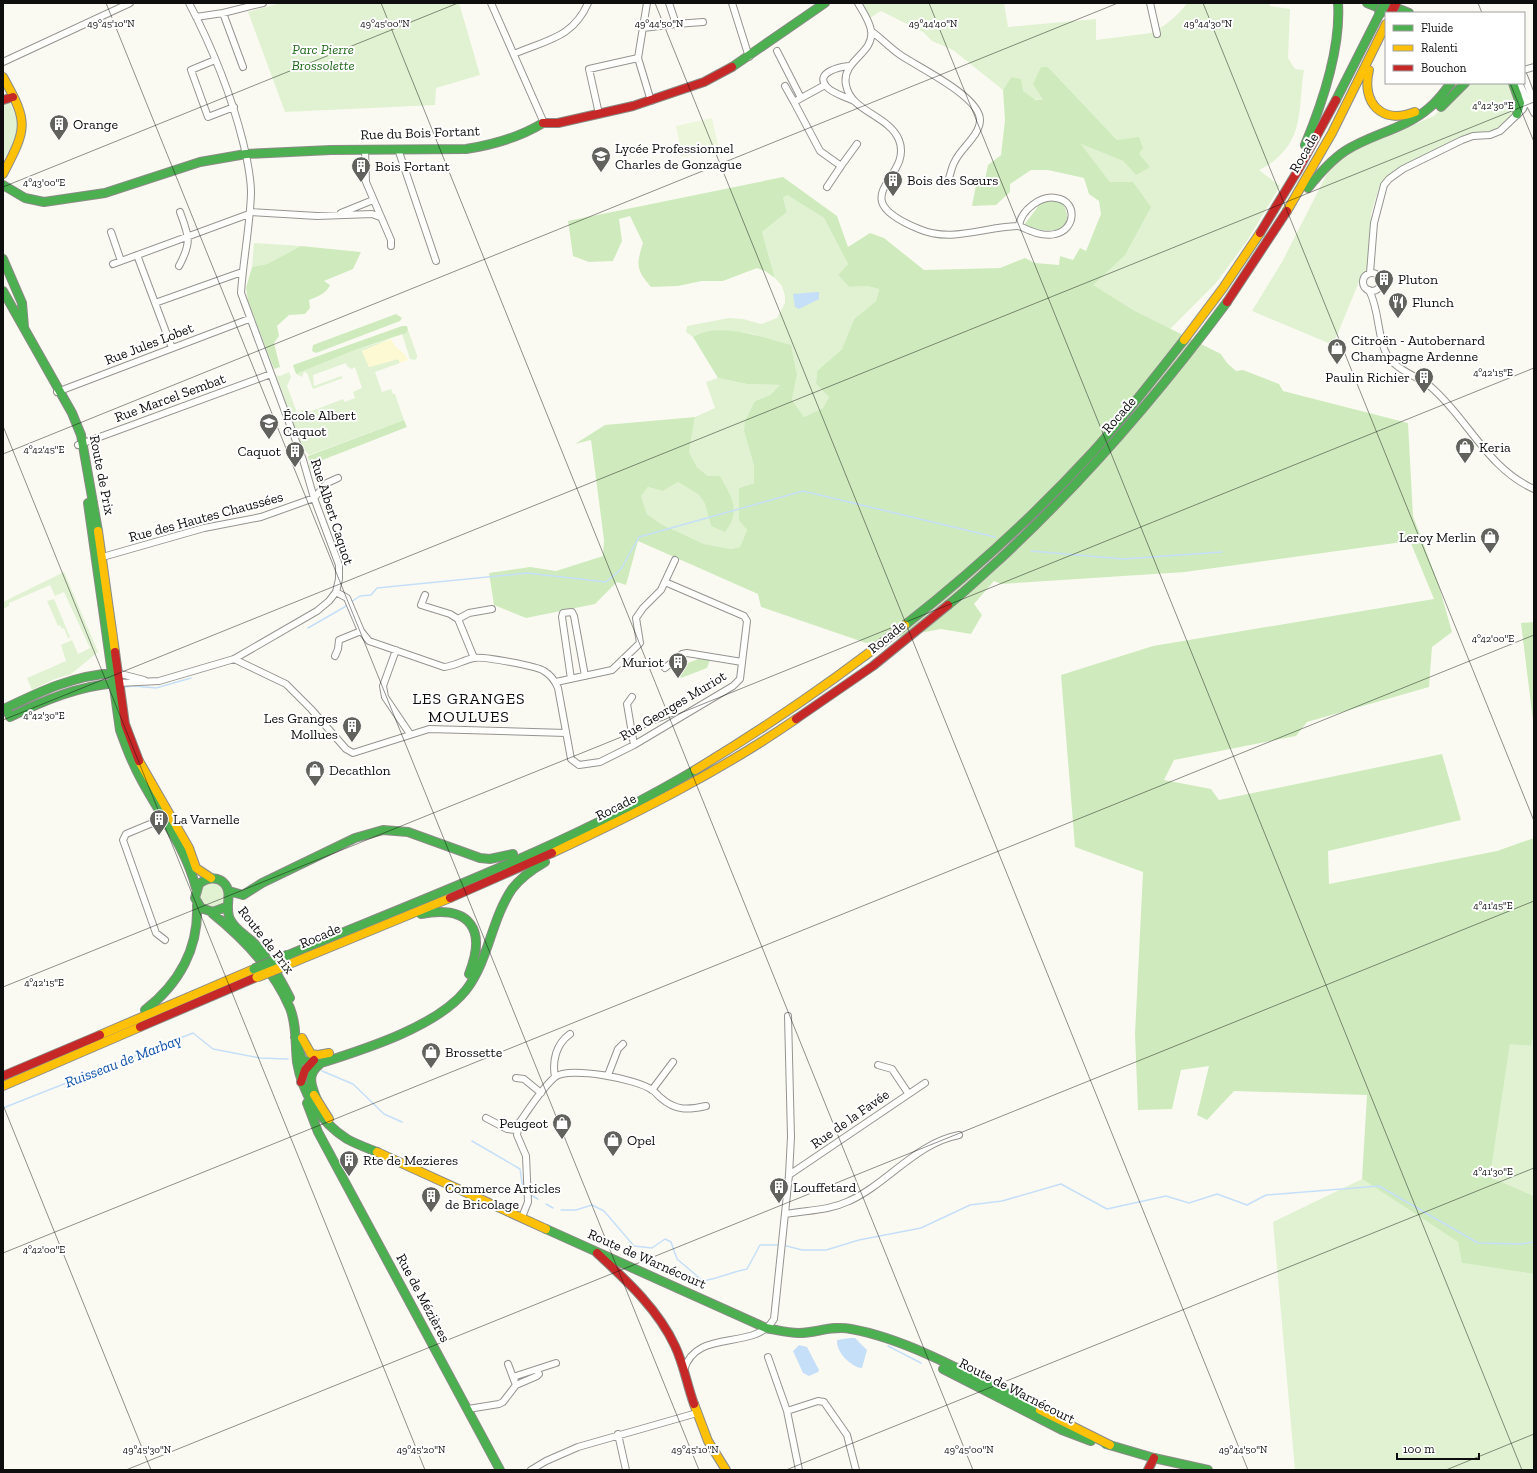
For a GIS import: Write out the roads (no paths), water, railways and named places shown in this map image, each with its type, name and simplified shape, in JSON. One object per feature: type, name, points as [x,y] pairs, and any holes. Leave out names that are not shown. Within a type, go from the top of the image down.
[{"type":"main road","name":"Rue du Bois Fortant","points":[[3,185],[25,198],[44,202],[105,193],[200,162],[246,154],[365,149],[466,149],[484,146],[530,131],[544,123],[558,123],[651,101],[704,82],[749,57],[805,15],[825,3]]},
{"type":"main road","points":[[1278,204],[1313,128],[1336,37],[1340,14],[1338,3]]},
{"type":"main road","points":[[1367,3],[1390,12]]},
{"type":"main road","points":[[3,1076],[120,1025],[255,973],[288,955],[484,873],[596,822],[708,762],[797,706],[876,649],[955,585],[1013,533],[1081,464],[1132,405],[1201,319],[1240,263],[1278,204],[1345,86],[1384,3],[1406,12]]},
{"type":"main road","name":"Rocade","points":[[3,1086],[184,1008],[255,973],[287,965],[566,846],[631,816],[699,779],[802,716],[885,657],[963,592],[1027,534],[1088,472],[1141,412],[1210,325],[1264,248],[1323,149],[1354,92],[1385,27]]},
{"type":"main road","points":[[1385,28],[1369,70],[1366,84],[1370,100],[1376,108],[1387,115],[1401,116],[1410,114],[1425,106],[1436,94],[1441,84]]},
{"type":"main road","points":[[3,78],[23,118],[21,135],[3,174]]},
{"type":"main road","points":[[1264,248],[1321,170],[1354,146],[1430,110],[1440,100],[1450,84]]},
{"type":"main road","points":[[1399,126],[1418,122],[1435,113],[1464,84]]},
{"type":"main road","points":[[1513,84],[1520,103],[1517,114]]},
{"type":"main road","points":[[3,100],[13,97]]},
{"type":"main road","points":[[3,259],[22,303],[22,329]]},
{"type":"main road","name":"Route de Prix","points":[[3,291],[22,329],[72,412],[80,444],[98,558],[114,673],[120,730],[131,760],[190,848],[196,868],[211,878],[223,882],[229,891],[230,896],[226,907],[230,920],[257,946],[284,983],[297,1014],[297,1034]]},
{"type":"main road","name":"Route de Prix","points":[[3,301],[22,329]]},
{"type":"main road","points":[[114,673],[76,678],[4,705],[10,717],[74,689],[115,683]]},
{"type":"main road","name":"Route de Prix","points":[[168,817],[192,872],[196,888],[195,894],[197,905],[206,912],[212,913],[226,907]]},
{"type":"main road","points":[[229,891],[243,895],[262,883],[355,838],[383,830],[408,832],[468,855],[490,859],[529,849],[596,822]]},
{"type":"main road","points":[[303,1063],[329,1057],[425,1024],[455,1002],[479,971],[497,917],[506,897],[526,873],[558,856],[566,846]]},
{"type":"main road","points":[[196,888],[202,881],[211,878]]},
{"type":"main road","points":[[120,1025],[154,1004],[173,985],[185,964],[197,930],[199,920],[197,905]]},
{"type":"main road","points":[[316,1100],[310,1083],[310,1076],[317,1067],[329,1057],[430,1014],[459,988],[474,964],[478,949],[473,928],[466,919],[458,914],[440,910],[375,928]]},
{"type":"main road","name":"Route de Prix","points":[[212,913],[254,953],[280,990],[290,1008],[297,1034]]},
{"type":"main road","points":[[297,1034],[309,1053],[316,1056],[329,1057]]},
{"type":"main road","points":[[297,1034],[303,1063],[302,1085]]},
{"type":"main road","name":"Route de Warnécourt","points":[[303,1063],[302,1085],[312,1105],[336,1126],[376,1151]]},
{"type":"main road","name":"Route de Warnécourt","points":[[303,1063],[310,1089],[326,1118],[335,1130],[347,1139],[766,1328],[799,1333],[848,1328],[881,1335],[1110,1445],[1154,1458],[1208,1470]]},
{"type":"main road","name":"Rue de Mézières","points":[[302,1085],[322,1140],[500,1470]]},
{"type":"main road","points":[[318,1131],[318,1123],[326,1118]]},
{"type":"main road","points":[[322,1140],[326,1118]]},
{"type":"main road","points":[[322,1140],[323,1134],[326,1130],[335,1130]]},
{"type":"main road","points":[[594,1250],[644,1300],[674,1344],[684,1370],[705,1437],[726,1470]]},
{"type":"main road","points":[[1148,1470],[1154,1458]]},
{"type":"street","points":[[3,62],[130,3]]},
{"type":"street","name":"Rue Albert Caquot","points":[[189,3],[215,60],[234,107],[248,159],[251,192],[241,293],[249,319],[303,460],[314,498],[339,565],[339,579],[336,592]]},
{"type":"street","points":[[196,17],[223,13],[263,3]]},
{"type":"street","points":[[491,3],[544,123]]},
{"type":"street","points":[[514,54],[564,34],[575,25],[583,14],[588,3]]},
{"type":"street","points":[[647,3],[638,58],[651,101]]},
{"type":"street","points":[[669,3],[676,24]]},
{"type":"street","points":[[732,3],[749,57]]},
{"type":"street","points":[[858,3],[868,20],[871,38],[863,54],[849,66],[828,72],[824,76],[825,85],[832,91],[857,103],[890,126],[899,140],[901,149],[899,164],[883,187],[881,195],[882,202],[892,214],[905,223],[921,230],[943,236],[1019,226],[1032,232],[1054,235],[1070,226],[1072,217],[1071,210],[1067,203],[1060,198],[1050,196],[1038,201],[1030,207],[1020,220],[1019,226]]},
{"type":"street","points":[[1150,3],[1157,34]]},
{"type":"street","points":[[223,13],[242,65]]},
{"type":"street","points":[[643,28],[703,22]]},
{"type":"street","points":[[871,31],[900,55],[942,80],[967,99],[979,113],[979,128],[955,160],[949,178]]},
{"type":"street","points":[[777,51],[801,98]]},
{"type":"street","points":[[599,114],[589,69],[638,58]]},
{"type":"street","points":[[215,60],[190,70],[208,117],[234,107]]},
{"type":"street","points":[[849,66],[845,83],[848,93],[857,103]]},
{"type":"street","points":[[1525,79],[1534,102]]},
{"type":"street","points":[[1519,84],[1534,114]]},
{"type":"street","points":[[794,102],[825,85]]},
{"type":"street","points":[[785,86],[820,151],[841,166]]},
{"type":"street","points":[[1524,96],[1525,104],[1523,109],[1500,131],[1490,135],[1473,136],[1462,140],[1403,169],[1389,179],[1384,185],[1374,223],[1370,272],[1365,275],[1362,281],[1364,287],[1369,290],[1375,302],[1386,353],[1392,362],[1436,392],[1494,460],[1524,485],[1534,489]]},
{"type":"street","points":[[827,187],[857,144]]},
{"type":"street","points":[[365,149],[366,182],[391,240],[391,246]]},
{"type":"street","points":[[398,149],[436,261]]},
{"type":"street","points":[[338,214],[373,200]]},
{"type":"street","points":[[180,212],[189,236],[187,251],[180,266]]},
{"type":"street","points":[[113,264],[249,213],[317,216],[338,214],[372,214],[380,216]]},
{"type":"street","points":[[111,232],[121,261]]},
{"type":"street","points":[[137,255],[172,348]]},
{"type":"street","points":[[155,303],[242,272]]},
{"type":"street","points":[[1370,272],[1376,274],[1380,278],[1380,285],[1377,290],[1375,302]]},
{"type":"street","points":[[1369,290],[1377,290]]},
{"type":"street","name":"Rue Jules Lobet","points":[[58,391],[249,319]]},
{"type":"street","name":"Rue Marcel Sembat","points":[[80,444],[271,374]]},
{"type":"street","points":[[314,498],[327,482],[338,478]]},
{"type":"street","name":"Rue des Hautes Chaussées","points":[[98,558],[204,528],[261,517],[314,498]]},
{"type":"street","points":[[556,682],[612,670],[640,643],[636,618],[643,608],[661,590],[675,560]]},
{"type":"street","name":"Rue Georges Muriot","points":[[566,733],[571,759],[579,766],[600,762],[634,745],[733,686],[740,679],[747,621],[744,616],[665,582]]},
{"type":"street","points":[[115,683],[150,682],[234,659],[317,611],[329,601],[336,592],[347,598],[361,631],[369,641],[444,667],[454,666],[474,658],[533,667],[544,671],[556,682],[561,701],[566,733],[429,729],[353,753],[346,749],[311,709],[286,684],[234,659]]},
{"type":"street","points":[[425,595],[421,605],[450,614],[458,619],[474,658]]},
{"type":"street","points":[[458,619],[469,613],[492,609]]},
{"type":"street","points":[[572,679],[562,617],[563,613],[572,612],[574,616],[585,676]]},
{"type":"street","points":[[335,656],[338,649],[339,640],[361,631]]},
{"type":"street","points":[[396,650],[384,686],[384,697],[410,734]]},
{"type":"street","points":[[665,668],[682,654],[687,653],[742,662]]},
{"type":"street","points":[[114,673],[150,682]]},
{"type":"street","points":[[632,697],[627,704],[634,745]]},
{"type":"street","points":[[165,940],[156,933],[123,840],[126,834],[168,817]]},
{"type":"street","points":[[684,1370],[686,1361],[706,1346],[720,1341],[748,1337],[766,1328],[774,1319],[786,1214],[791,1137],[788,1016]]},
{"type":"street","points":[[555,1077],[554,1068],[558,1045],[570,1034]]},
{"type":"street","points":[[608,1075],[618,1049],[623,1044]]},
{"type":"street","points":[[652,1090],[673,1062]]},
{"type":"street","points":[[878,1064],[892,1069],[908,1093]]},
{"type":"street","points":[[522,1218],[528,1202],[526,1156],[517,1136],[516,1130],[519,1122],[555,1077],[566,1074],[608,1075],[635,1082],[652,1090],[678,1109],[689,1110],[706,1106]]},
{"type":"street","points":[[516,1078],[524,1079],[541,1093]]},
{"type":"street","name":"Rue de la Favée","points":[[789,1175],[908,1093],[925,1083]]},
{"type":"street","points":[[486,1118],[507,1129],[516,1130]]},
{"type":"street","points":[[786,1214],[822,1210],[849,1201],[930,1146],[942,1140],[959,1135]]},
{"type":"street","points":[[768,1357],[787,1411],[799,1470]]},
{"type":"street","points":[[468,1409],[499,1404],[515,1383],[516,1376],[556,1363]]},
{"type":"street","points":[[508,1364],[515,1383]]},
{"type":"street","points":[[787,1411],[818,1401],[824,1402],[847,1435],[856,1470]]},
{"type":"street","points":[[531,1470],[546,1461],[578,1447],[618,1434],[697,1413]]},
{"type":"street","points":[[618,1434],[626,1470]]},
{"type":"water","points":[[819,292],[819,299],[799,309],[795,307],[793,294]]},
{"type":"water","points":[[855,1338],[867,1350],[862,1368],[849,1362],[837,1345],[837,1340]]},
{"type":"water","points":[[799,1345],[807,1347],[819,1370],[818,1372],[809,1376],[803,1373],[793,1351]]},
{"type":"waterway","points":[[351,602],[360,596],[371,595],[377,588],[527,573],[606,582],[621,569],[639,537],[803,491],[995,537]]},
{"type":"waterway","points":[[1031,551],[1123,559],[1222,552]]},
{"type":"waterway","points":[[308,628],[348,605]]},
{"type":"waterway","points":[[125,687],[134,686],[156,688],[191,678]]},
{"type":"waterway","name":"Ruisseau de Marbay","points":[[3,1108],[193,1033],[213,1049],[260,1058],[288,1059]]},
{"type":"waterway","name":"Ruisseau de Marbay","points":[[322,1071],[353,1084],[384,1114],[402,1122]]},
{"type":"waterway","name":"Ruisseau de Marbay","points":[[472,1141],[520,1169],[523,1189]]},
{"type":"waterway","name":"Ruisseau de Marbay","points":[[783,1245],[802,1250],[826,1250],[859,1240],[921,1228],[970,1205],[1002,1201],[1061,1184],[1107,1209],[1166,1196],[1189,1203],[1217,1194],[1247,1205],[1266,1195],[1379,1186],[1478,1243],[1522,1244],[1534,1242]]},
{"type":"waterway","name":"Ruisseau de Marbay","points":[[531,1195],[538,1199]]},
{"type":"waterway","name":"Ruisseau de Marbay","points":[[546,1204],[553,1208]]},
{"type":"waterway","name":"Ruisseau de Marbay","points":[[561,1210],[576,1210],[592,1205],[604,1211],[634,1246],[652,1248],[665,1239],[671,1242],[677,1259],[703,1281],[747,1269],[760,1245],[779,1245]]},
{"type":"waterway","points":[[888,1346],[921,1363]]},
{"type":"place","name":"Orange","points":[[59,141]]},
{"type":"place","name":"Lycée Professionnel Charles de Gonzague","points":[[601,173]]},
{"type":"place","name":"Bois Fortant","points":[[361,183]]},
{"type":"place","name":"Bois des Sœurs","points":[[893,197]]},
{"type":"place","name":"Pluton","points":[[1384,296]]},
{"type":"place","name":"Flunch","points":[[1398,319]]},
{"type":"place","name":"Citroën - Autobernard Champagne Ardenne","points":[[1337,365]]},
{"type":"place","name":"Paulin Richier","points":[[1424,394]]},
{"type":"place","name":"École Albert Caquot","points":[[269,440]]},
{"type":"place","name":"Keria","points":[[1465,464]]},
{"type":"place","name":"Caquot","points":[[295,468]]},
{"type":"place","name":"Leroy Merlin","points":[[1490,554]]},
{"type":"place","name":"Muriot","points":[[678,679]]},
{"type":"place","name":"Les Granges Mollues","points":[[352,743]]},
{"type":"place","name":"Decathlon","points":[[315,787]]},
{"type":"place","name":"La Varnelle","points":[[159,836]]},
{"type":"place","name":"Brossette","points":[[431,1069]]},
{"type":"place","name":"Peugeot","points":[[562,1140]]},
{"type":"place","name":"Opel","points":[[613,1157]]},
{"type":"place","name":"Rte de Mezieres","points":[[349,1177]]},
{"type":"place","name":"Louffetard","points":[[779,1204]]},
{"type":"place","name":"Commerce Articles de Bricolage","points":[[431,1213]]},
{"type":"district","name":"LES GRANGES MOULUES","points":[[469,707]]},
{"type":"park label","name":"Parc Pierre Brossolette","points":[[323,58]]}]
